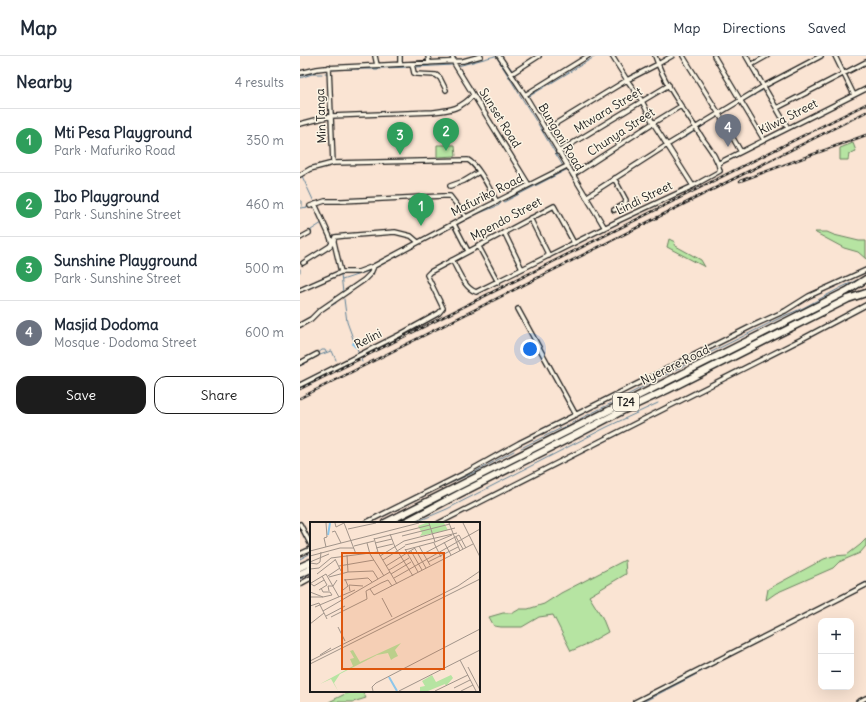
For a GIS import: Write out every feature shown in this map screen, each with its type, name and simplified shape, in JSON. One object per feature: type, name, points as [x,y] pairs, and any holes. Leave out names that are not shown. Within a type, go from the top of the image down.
[{"type":"highway","name":"Nyerere Road","points":[[387,522],[526,451],[720,356],[847,291],[866,279]]},
{"type":"highway","name":"Nyerere Road","points":[[406,522],[622,411],[848,300],[866,293]]},
{"type":"highway","points":[[300,567],[310,562]]},
{"type":"highway","points":[[300,574],[310,569]]},
{"type":"street","points":[[375,56],[377,65]]},
{"type":"street","points":[[400,56],[400,64]]},
{"type":"street","points":[[428,56],[428,63]]},
{"type":"street","points":[[452,56],[453,62]]},
{"type":"street","points":[[300,73],[329,67],[453,62],[480,56]]},
{"type":"street","name":"Bungoni Road","points":[[500,56],[604,228]]},
{"type":"street","points":[[511,74],[539,56]]},
{"type":"street","points":[[524,95],[588,56]]},
{"type":"street","points":[[612,56],[642,101],[653,123],[693,186]]},
{"type":"street","points":[[655,56],[681,106],[718,163]]},
{"type":"street","points":[[545,130],[627,80],[672,56]]},
{"type":"street","points":[[683,56],[741,152]]},
{"type":"street","points":[[714,56],[764,140]]},
{"type":"street","points":[[746,56],[788,128]]},
{"type":"street","points":[[751,65],[767,56]]},
{"type":"street","points":[[586,197],[614,178],[764,86],[821,56]]},
{"type":"street","points":[[835,56],[854,95]]},
{"type":"street","name":"Sunset Road","points":[[453,62],[530,185]]},
{"type":"street","points":[[777,108],[866,62]]},
{"type":"street","points":[[412,64],[414,73],[416,74],[438,76],[446,90]]},
{"type":"street","name":"Min Tanga","points":[[329,67],[333,163]]},
{"type":"street","name":"Mtwara Street","points":[[558,152],[669,85]]},
{"type":"street","name":"Kilwa Street","points":[[718,163],[866,89]]},
{"type":"street","points":[[300,124],[331,116],[433,112],[448,110],[463,105],[474,95]]},
{"type":"street","name":"Chunya Street","points":[[573,175],[681,106]]},
{"type":"street","points":[[300,175],[310,169],[333,163],[468,160],[479,172],[497,202]]},
{"type":"street","name":"Lindi Street","points":[[604,228],[693,186],[720,171],[718,163]]},
{"type":"street","name":"Mafuriko Road","points":[[300,290],[341,272],[358,272],[374,266],[567,166]]},
{"type":"street","points":[[450,186],[464,181],[479,172]]},
{"type":"street","points":[[614,178],[626,200],[625,204],[614,210]]},
{"type":"street","points":[[310,206],[325,201],[450,196],[466,217]]},
{"type":"street","points":[[303,263],[332,244],[316,204]]},
{"type":"street","name":"Mpendo Street","points":[[443,308],[427,275],[430,272],[554,206],[574,243]]},
{"type":"street","points":[[530,218],[549,256]]},
{"type":"street","points":[[454,224],[468,251]]},
{"type":"street","points":[[452,260],[466,285],[476,292],[604,228]]},
{"type":"street","points":[[341,272],[334,242],[336,237],[395,232],[411,236],[418,242]]},
{"type":"street","points":[[504,232],[522,269]]},
{"type":"street","points":[[300,238],[309,233]]},
{"type":"street","points":[[478,246],[498,282]]},
{"type":"street","name":"Mafuriko Road","points":[[300,325],[311,319],[319,311],[364,280],[371,273],[374,266]]},
{"type":"street","points":[[367,522],[468,472],[519,443],[752,326],[785,311],[809,296],[866,270]]},
{"type":"street","points":[[441,522],[866,305]]},
{"type":"street","name":"Relini","points":[[300,385],[399,335],[439,313],[443,308]]},
{"type":"street","points":[[518,309],[576,415]]},
{"type":"street","points":[[300,363],[317,354]]},
{"type":"street","points":[[300,524],[310,543]]},
{"type":"street","points":[[300,554],[310,549]]},
{"type":"street","points":[[300,584],[310,579]]},
{"type":"street","points":[[635,702],[866,585]]},
{"type":"street","points":[[858,702],[866,698]]},
{"type":"green space","points":[[853,143],[856,151],[849,154],[848,160],[840,160],[840,148]]},
{"type":"green space","points":[[437,145],[455,145],[456,156],[437,157]]},
{"type":"green space","points":[[815,232],[827,232],[859,241],[866,241],[866,259],[858,252],[844,248]]},
{"type":"green space","points":[[669,239],[675,242],[674,245],[701,260],[705,267],[667,247]]},
{"type":"green space","points":[[866,539],[866,546],[860,553],[839,562],[833,568],[776,593],[766,600],[768,589],[824,559],[833,556],[847,555]]},
{"type":"green space","points":[[625,560],[626,574],[589,596],[602,617],[608,632],[571,651],[553,615],[539,617],[522,627],[494,626],[489,617],[503,613],[513,613],[520,609],[528,609],[544,604],[561,593]]},
{"type":"green space","points":[[349,692],[363,692],[366,698],[353,702],[329,702]]},
{"type":"waterway","points":[[458,66],[495,56]]},
{"type":"waterway","points":[[496,56],[536,121]]},
{"type":"waterway","points":[[501,56],[512,70]]},
{"type":"waterway","points":[[528,97],[596,56]]},
{"type":"waterway","points":[[416,67],[453,65]]},
{"type":"waterway","points":[[330,70],[399,66]]},
{"type":"waterway","points":[[383,68],[411,67]]},
{"type":"waterway","points":[[357,69],[380,69]]},
{"type":"waterway","points":[[300,76],[323,70]]},
{"type":"waterway","points":[[300,78],[312,74],[322,74]]},
{"type":"waterway","points":[[768,87],[775,82]]},
{"type":"waterway","points":[[758,93],[762,91]]},
{"type":"waterway","points":[[745,100],[755,95]]},
{"type":"waterway","points":[[721,113],[722,114],[729,109]]},
{"type":"waterway","points":[[699,129],[711,120]]},
{"type":"waterway","points":[[538,124],[563,166]]},
{"type":"waterway","points":[[678,140],[688,136],[696,130]]},
{"type":"waterway","points":[[553,138],[557,145]]},
{"type":"waterway","points":[[504,202],[568,169]]},
{"type":"waterway","points":[[302,176],[314,202]]},
{"type":"waterway","points":[[601,190],[612,182]]},
{"type":"waterway","points":[[300,201],[302,201],[302,206]]},
{"type":"waterway","points":[[498,206],[501,203]]},
{"type":"waterway","points":[[456,225],[497,206]]},
{"type":"waterway","points":[[300,208],[309,207]]},
{"type":"waterway","points":[[596,216],[601,226]]},
{"type":"waterway","points":[[304,237],[310,235],[311,230],[322,223]]},
{"type":"waterway","points":[[443,231],[453,227]]},
{"type":"waterway","points":[[379,266],[432,237]]},
{"type":"waterway","points":[[342,280],[369,271]]},
{"type":"waterway","points":[[340,274],[343,293]]},
{"type":"waterway","points":[[521,448],[866,276]]},
{"type":"waterway","points":[[308,285],[314,282]]},
{"type":"waterway","points":[[344,299],[347,322],[355,344]]},
{"type":"waterway","points":[[327,308],[336,303]]},
{"type":"waterway","points":[[306,320],[313,315]]},
{"type":"waterway","points":[[356,345],[359,354]]},
{"type":"waterway","points":[[317,354],[322,350],[325,350],[326,352]]},
{"type":"waterway","points":[[300,366],[331,351],[336,360]]},
{"type":"waterway","points":[[360,357],[362,362]]},
{"type":"waterway","points":[[302,364],[312,359]]},
{"type":"waterway","points":[[416,522],[447,509],[607,427],[658,403]]},
{"type":"waterway","points":[[433,491],[475,472],[514,451]]},
{"type":"waterway","points":[[372,522],[402,507]]},
{"type":"waterway","points":[[300,559],[310,554]]},
{"type":"waterway","points":[[300,579],[310,574]]},
{"type":"waterway","points":[[844,594],[866,582]]},
{"type":"waterway","points":[[825,604],[836,598]]},
{"type":"waterway","points":[[643,702],[821,610]]},
{"type":"railway","points":[[300,389],[866,104]]},
{"type":"railway","points":[[300,398],[866,112]]},
{"type":"railway","points":[[740,181],[866,135]]},
{"type":"place","name":"Masjid Dodoma","points":[[728,147]]},
{"type":"place","name":"Ibo Playground","points":[[446,151]]},
{"type":"place","name":"Sunshine Playground","points":[[400,155]]},
{"type":"place","name":"Mti Pesa Playground","points":[[421,226]]}]
